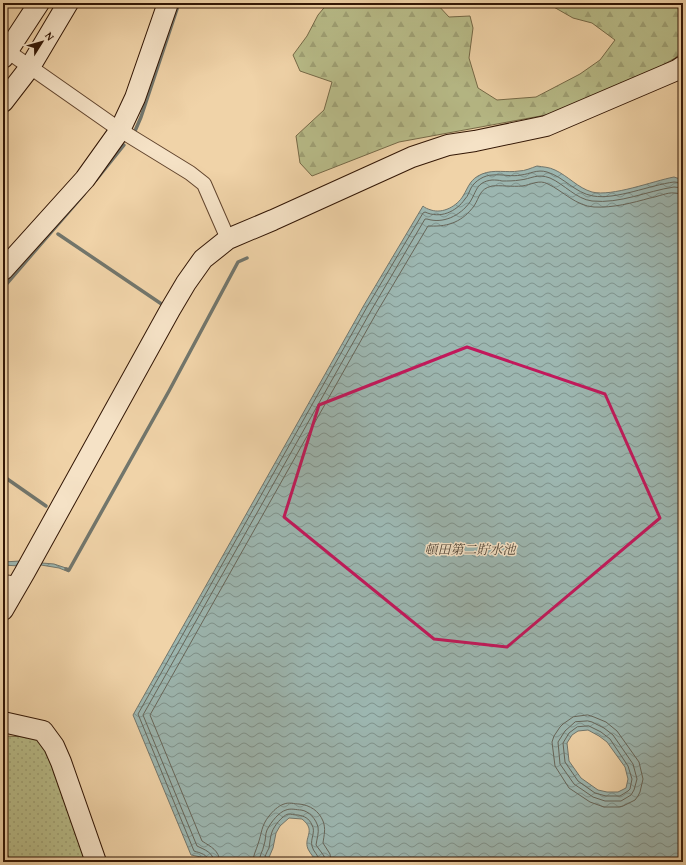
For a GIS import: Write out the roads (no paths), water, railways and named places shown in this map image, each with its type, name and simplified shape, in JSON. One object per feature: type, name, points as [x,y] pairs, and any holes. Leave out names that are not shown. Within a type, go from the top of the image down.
[{"type":"street","points":[[39,3],[5,52],[30,67],[120,130],[190,173],[204,184],[228,239]]},
{"type":"street","points":[[3,102],[30,67],[68,3]]},
{"type":"street","points":[[3,270],[85,179],[120,130],[134,98],[168,3]]},
{"type":"street","points":[[3,610],[20,574],[170,310],[203,259],[228,239],[412,157],[448,145],[475,141],[546,126],[677,70],[683,66]]},
{"type":"street","points":[[3,722],[43,731],[54,746],[96,862]]},
{"type":"water","name":"頓田第二貯水池","points":[[537,166],[553,169],[587,190],[600,193],[621,191],[674,177],[683,180],[683,862],[317,862],[307,845],[309,827],[302,819],[289,818],[280,826],[276,833],[273,848],[267,862],[206,862],[201,857],[191,855],[133,715],[364,305],[423,206],[436,211],[445,210],[457,203],[472,181],[482,174],[491,172],[521,171]],"holes":[[[588,730],[607,742],[625,767],[628,779],[626,788],[618,792],[598,790],[581,778],[569,761],[567,743],[572,735],[578,731]]]},
{"type":"water","points":[[20,561],[19,566],[3,565],[3,562]]},
{"type":"water","points":[[42,563],[54,564],[69,569],[69,572],[59,568],[41,565]]},
{"type":"waterway","points":[[135,131],[179,3]]},
{"type":"waterway","points":[[96,180],[124,145]]},
{"type":"waterway","points":[[3,288],[84,194]]},
{"type":"waterway","points":[[58,234],[163,305]]},
{"type":"waterway","points":[[66,569],[69,570],[169,391],[238,262],[247,258]]},
{"type":"waterway","points":[[3,476],[46,506]]}]
